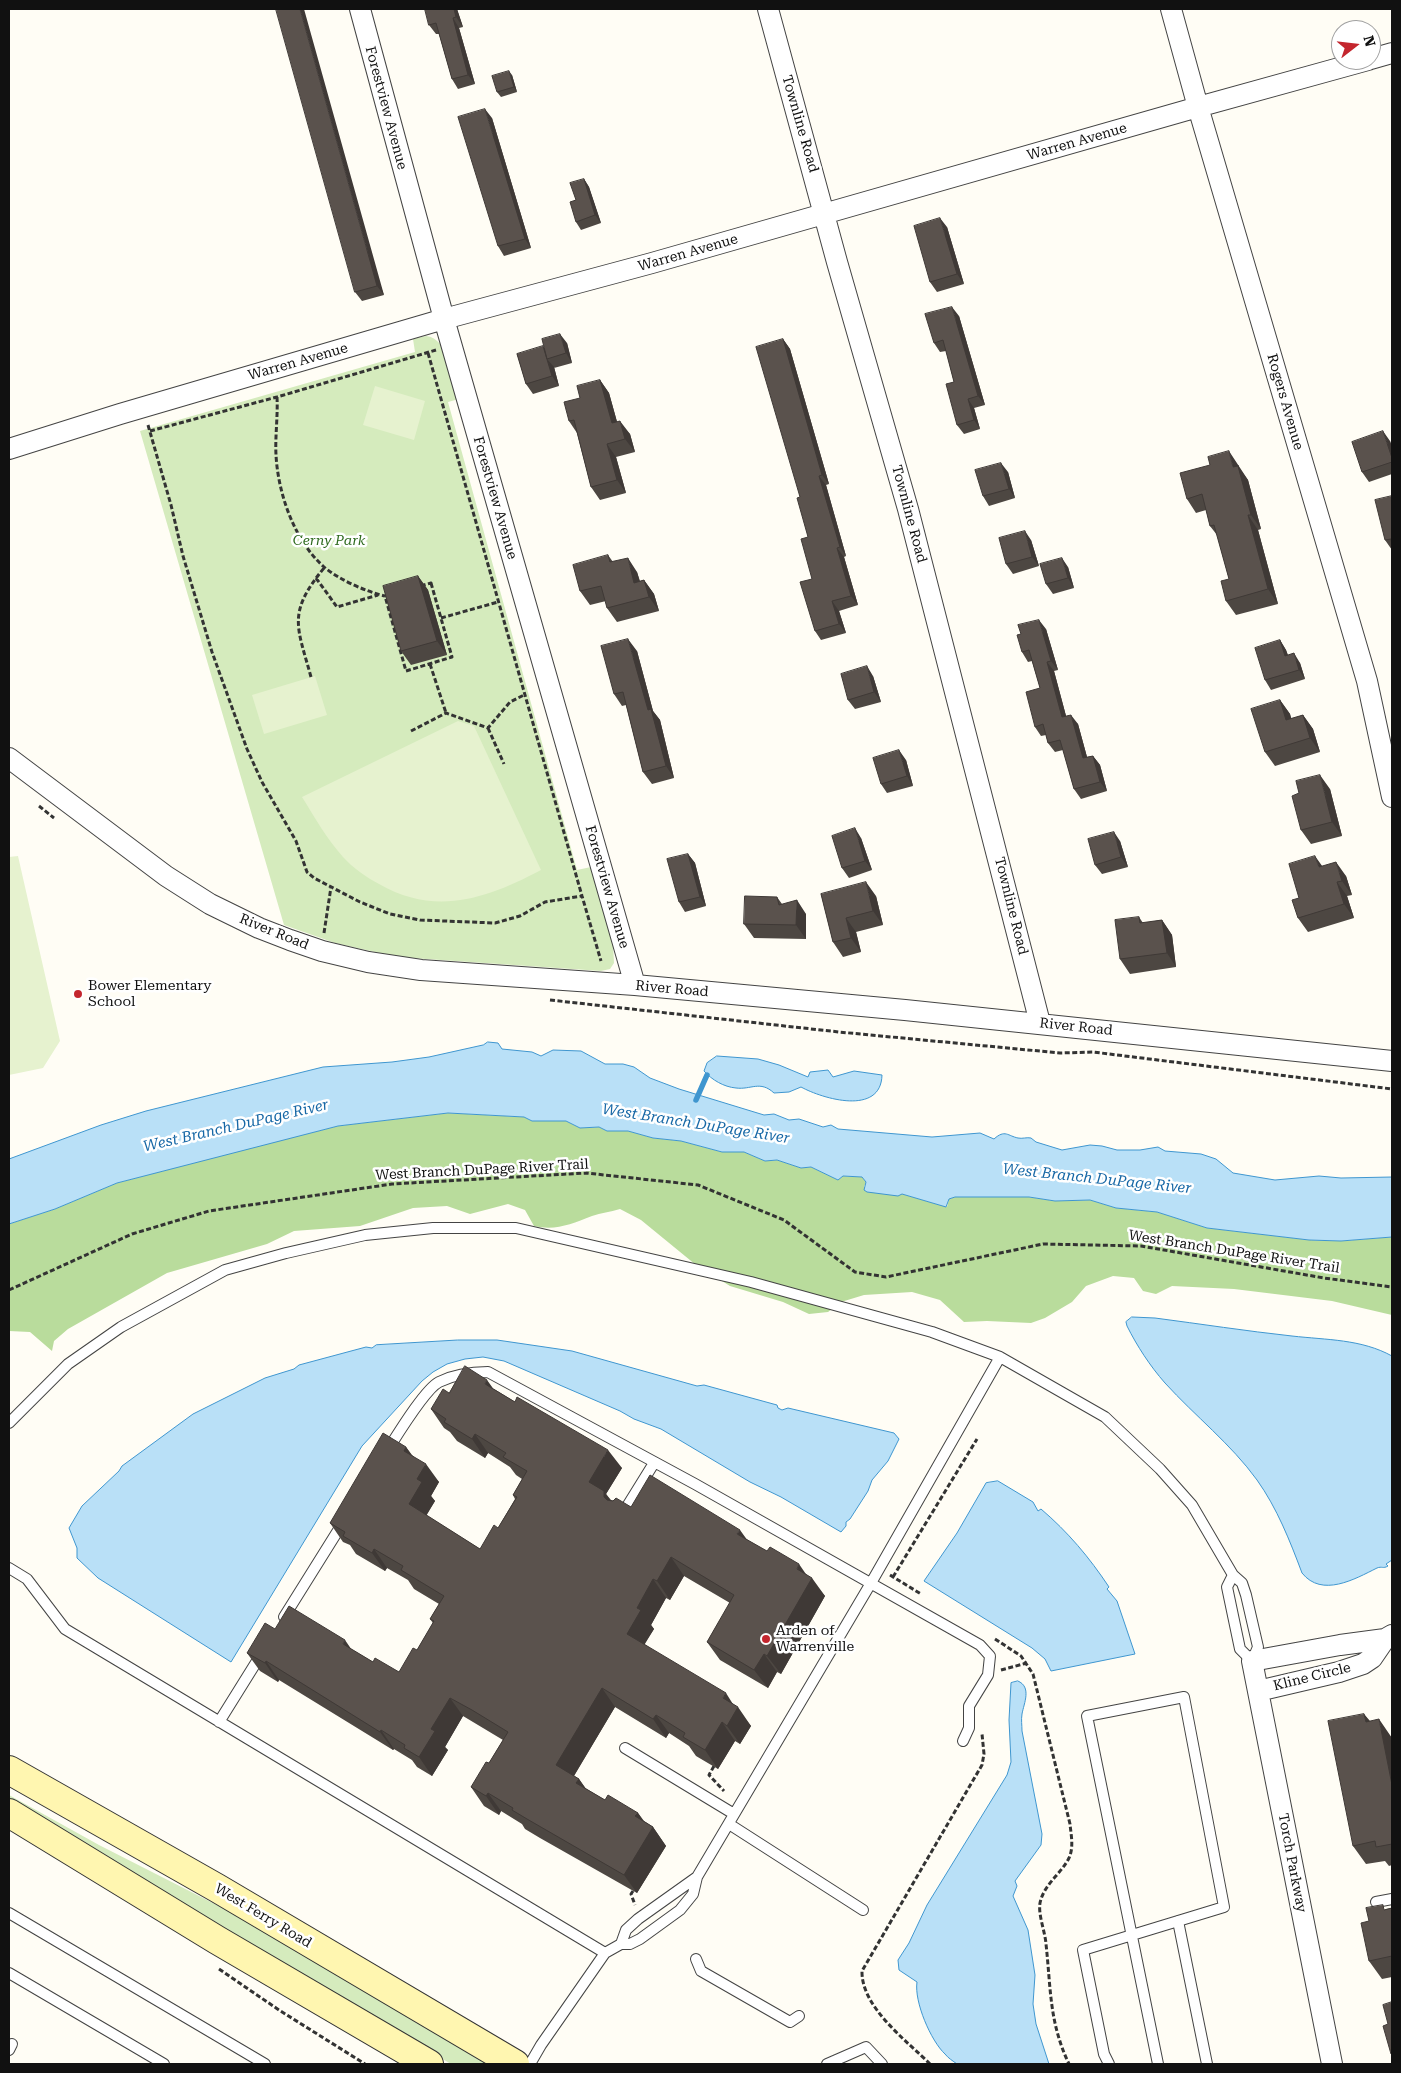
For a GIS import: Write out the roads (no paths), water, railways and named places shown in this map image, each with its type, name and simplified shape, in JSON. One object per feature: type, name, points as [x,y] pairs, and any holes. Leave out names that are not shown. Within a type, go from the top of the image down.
[{"type":"main road","name":"West Ferry Road","points":[[9,1770],[217,1888],[515,2064]]},
{"type":"main road","points":[[9,1813],[217,1940],[429,2064]]},
{"type":"street","name":"Forestview Avenue","points":[[360,9],[444,319],[635,985]]},
{"type":"street","name":"Townline Road","points":[[768,9],[837,262],[908,509],[1040,1022]]},
{"type":"street","name":"Rogers Avenue","points":[[1171,9],[1198,107],[1367,681],[1392,797]]},
{"type":"street","name":"Warren Avenue","points":[[9,449],[143,407],[444,319],[825,214],[1333,70]]},
{"type":"street","name":"River Road","points":[[9,758],[186,890],[259,928],[322,951],[368,962],[421,970],[635,985],[1040,1022],[1392,1061]]},
{"type":"street","name":"Kline Circle","points":[[1252,1662],[1340,1645],[1390,1641]]},
{"type":"street","name":"Kline Circle","points":[[1258,1691],[1339,1672],[1363,1664],[1390,1641]]},
{"type":"street","name":"Torch Parkway","points":[[1252,1662],[1332,2064]]},
{"type":"lane","points":[[9,1423],[68,1364],[121,1326],[225,1270],[286,1253],[365,1235],[434,1228],[516,1228],[751,1282],[932,1332],[1000,1357],[1105,1417],[1160,1469],[1192,1505],[1233,1575],[1242,1583],[1258,1647],[1252,1662],[1240,1649],[1227,1588],[1233,1575]]},
{"type":"lane","points":[[530,2064],[541,2045],[605,1953],[621,1944],[630,1944],[640,1939],[680,1910],[693,1894],[697,1877],[871,1583],[1000,1357]]},
{"type":"lane","points":[[380,1462],[406,1420],[436,1383],[462,1372],[488,1372],[654,1462],[980,1645],[990,1656],[988,1675],[968,1706],[968,1728],[963,1741]]},
{"type":"lane","points":[[623,1513],[654,1462]]},
{"type":"lane","points":[[281,1623],[349,1513]]},
{"type":"lane","points":[[9,1568],[27,1579],[65,1629],[605,1953]]},
{"type":"lane","points":[[219,1722],[270,1640]]},
{"type":"lane","points":[[1109,2064],[1104,2054],[1083,1950],[1131,1935],[1224,1907],[1184,1697],[1086,1716],[1131,1935],[1158,2064]]},
{"type":"lane","points":[[625,1748],[734,1814]]},
{"type":"lane","points":[[729,1824],[863,1910]]},
{"type":"lane","points":[[621,1944],[626,1930],[638,1919],[697,1877]]},
{"type":"lane","points":[[1376,1902],[1392,1899]]},
{"type":"lane","points":[[9,1913],[250,2061],[265,2064]]},
{"type":"lane","points":[[1178,1921],[1207,2064]]},
{"type":"lane","points":[[696,1960],[701,1971],[790,2022],[799,2016]]},
{"type":"lane","points":[[9,1973],[164,2064]]},
{"type":"lane","points":[[827,2064],[866,2047],[882,2064]]},
{"type":"water","name":"West Branch DuPage River","points":[[488,1042],[498,1043],[502,1049],[532,1052],[541,1056],[553,1050],[581,1051],[605,1064],[623,1064],[634,1067],[650,1078],[679,1089],[764,1115],[774,1114],[789,1120],[799,1119],[823,1127],[831,1125],[838,1129],[932,1137],[980,1133],[994,1139],[1001,1134],[1006,1134],[1018,1138],[1031,1138],[1036,1142],[1062,1150],[1090,1145],[1117,1150],[1140,1150],[1158,1147],[1165,1151],[1201,1154],[1216,1159],[1233,1173],[1275,1180],[1319,1176],[1341,1178],[1392,1177],[1392,1237],[1341,1241],[1309,1240],[1207,1228],[1157,1212],[1116,1208],[1090,1200],[1055,1201],[1029,1197],[955,1197],[949,1199],[946,1207],[902,1194],[898,1196],[867,1192],[864,1190],[866,1182],[862,1177],[843,1176],[838,1180],[811,1167],[801,1168],[777,1160],[765,1161],[744,1152],[722,1152],[681,1141],[653,1138],[628,1131],[607,1131],[599,1127],[580,1128],[566,1121],[532,1121],[524,1117],[448,1113],[338,1126],[117,1183],[55,1209],[9,1224],[9,1159],[101,1125],[146,1111],[323,1067],[392,1062],[429,1057],[483,1045]]},
{"type":"water","points":[[717,1056],[758,1059],[808,1077],[810,1072],[828,1070],[833,1077],[854,1071],[882,1075],[879,1088],[872,1096],[862,1100],[836,1099],[801,1087],[789,1092],[774,1093],[760,1086],[736,1088],[723,1085],[714,1080],[704,1071],[707,1063]]},
{"type":"water","points":[[1132,1317],[1155,1318],[1344,1341],[1368,1346],[1392,1356],[1392,1560],[1386,1564],[1388,1566],[1377,1568],[1349,1581],[1329,1585],[1319,1584],[1310,1580],[1302,1573],[1271,1502],[1257,1480],[1236,1454],[1176,1395],[1154,1370],[1127,1326],[1126,1322]]},
{"type":"water","points":[[458,1340],[497,1340],[572,1351],[697,1386],[704,1385],[777,1405],[782,1410],[788,1408],[894,1433],[899,1439],[888,1461],[872,1480],[868,1491],[841,1532],[781,1497],[750,1482],[661,1429],[634,1419],[620,1411],[504,1361],[483,1357],[465,1359],[447,1364],[422,1381],[362,1446],[231,1662],[98,1578],[77,1558],[77,1548],[69,1528],[82,1506],[122,1466],[193,1414],[265,1378],[294,1369],[299,1365],[366,1347],[372,1348],[376,1345]]},
{"type":"water","points":[[998,1481],[1033,1502],[1038,1511],[1041,1509],[1069,1536],[1094,1565],[1109,1587],[1107,1589],[1117,1601],[1135,1654],[1051,1671],[1045,1659],[1032,1648],[924,1581],[957,1533],[986,1483]]},
{"type":"water","points":[[1018,1681],[1025,1687],[1026,1691],[1022,1731],[1042,1834],[1041,1845],[1015,1881],[1017,1886],[1013,1896],[1028,1930],[1035,1975],[1033,2004],[1036,2024],[1049,2064],[957,2064],[946,2055],[934,2040],[918,2000],[917,1982],[899,1970],[898,1960],[909,1943],[927,1905],[1007,1775],[1011,1762],[1009,1720],[1011,1683]]},
{"type":"waterway","points":[[696,1100],[707,1075]]},
{"type":"place","name":"Bower Elementary School","points":[[78,994]]},
{"type":"place","name":"Arden of Warrenville","points":[[766,1639]]},
{"type":"park label","name":"Cerny Park","points":[[329,541]]}]
